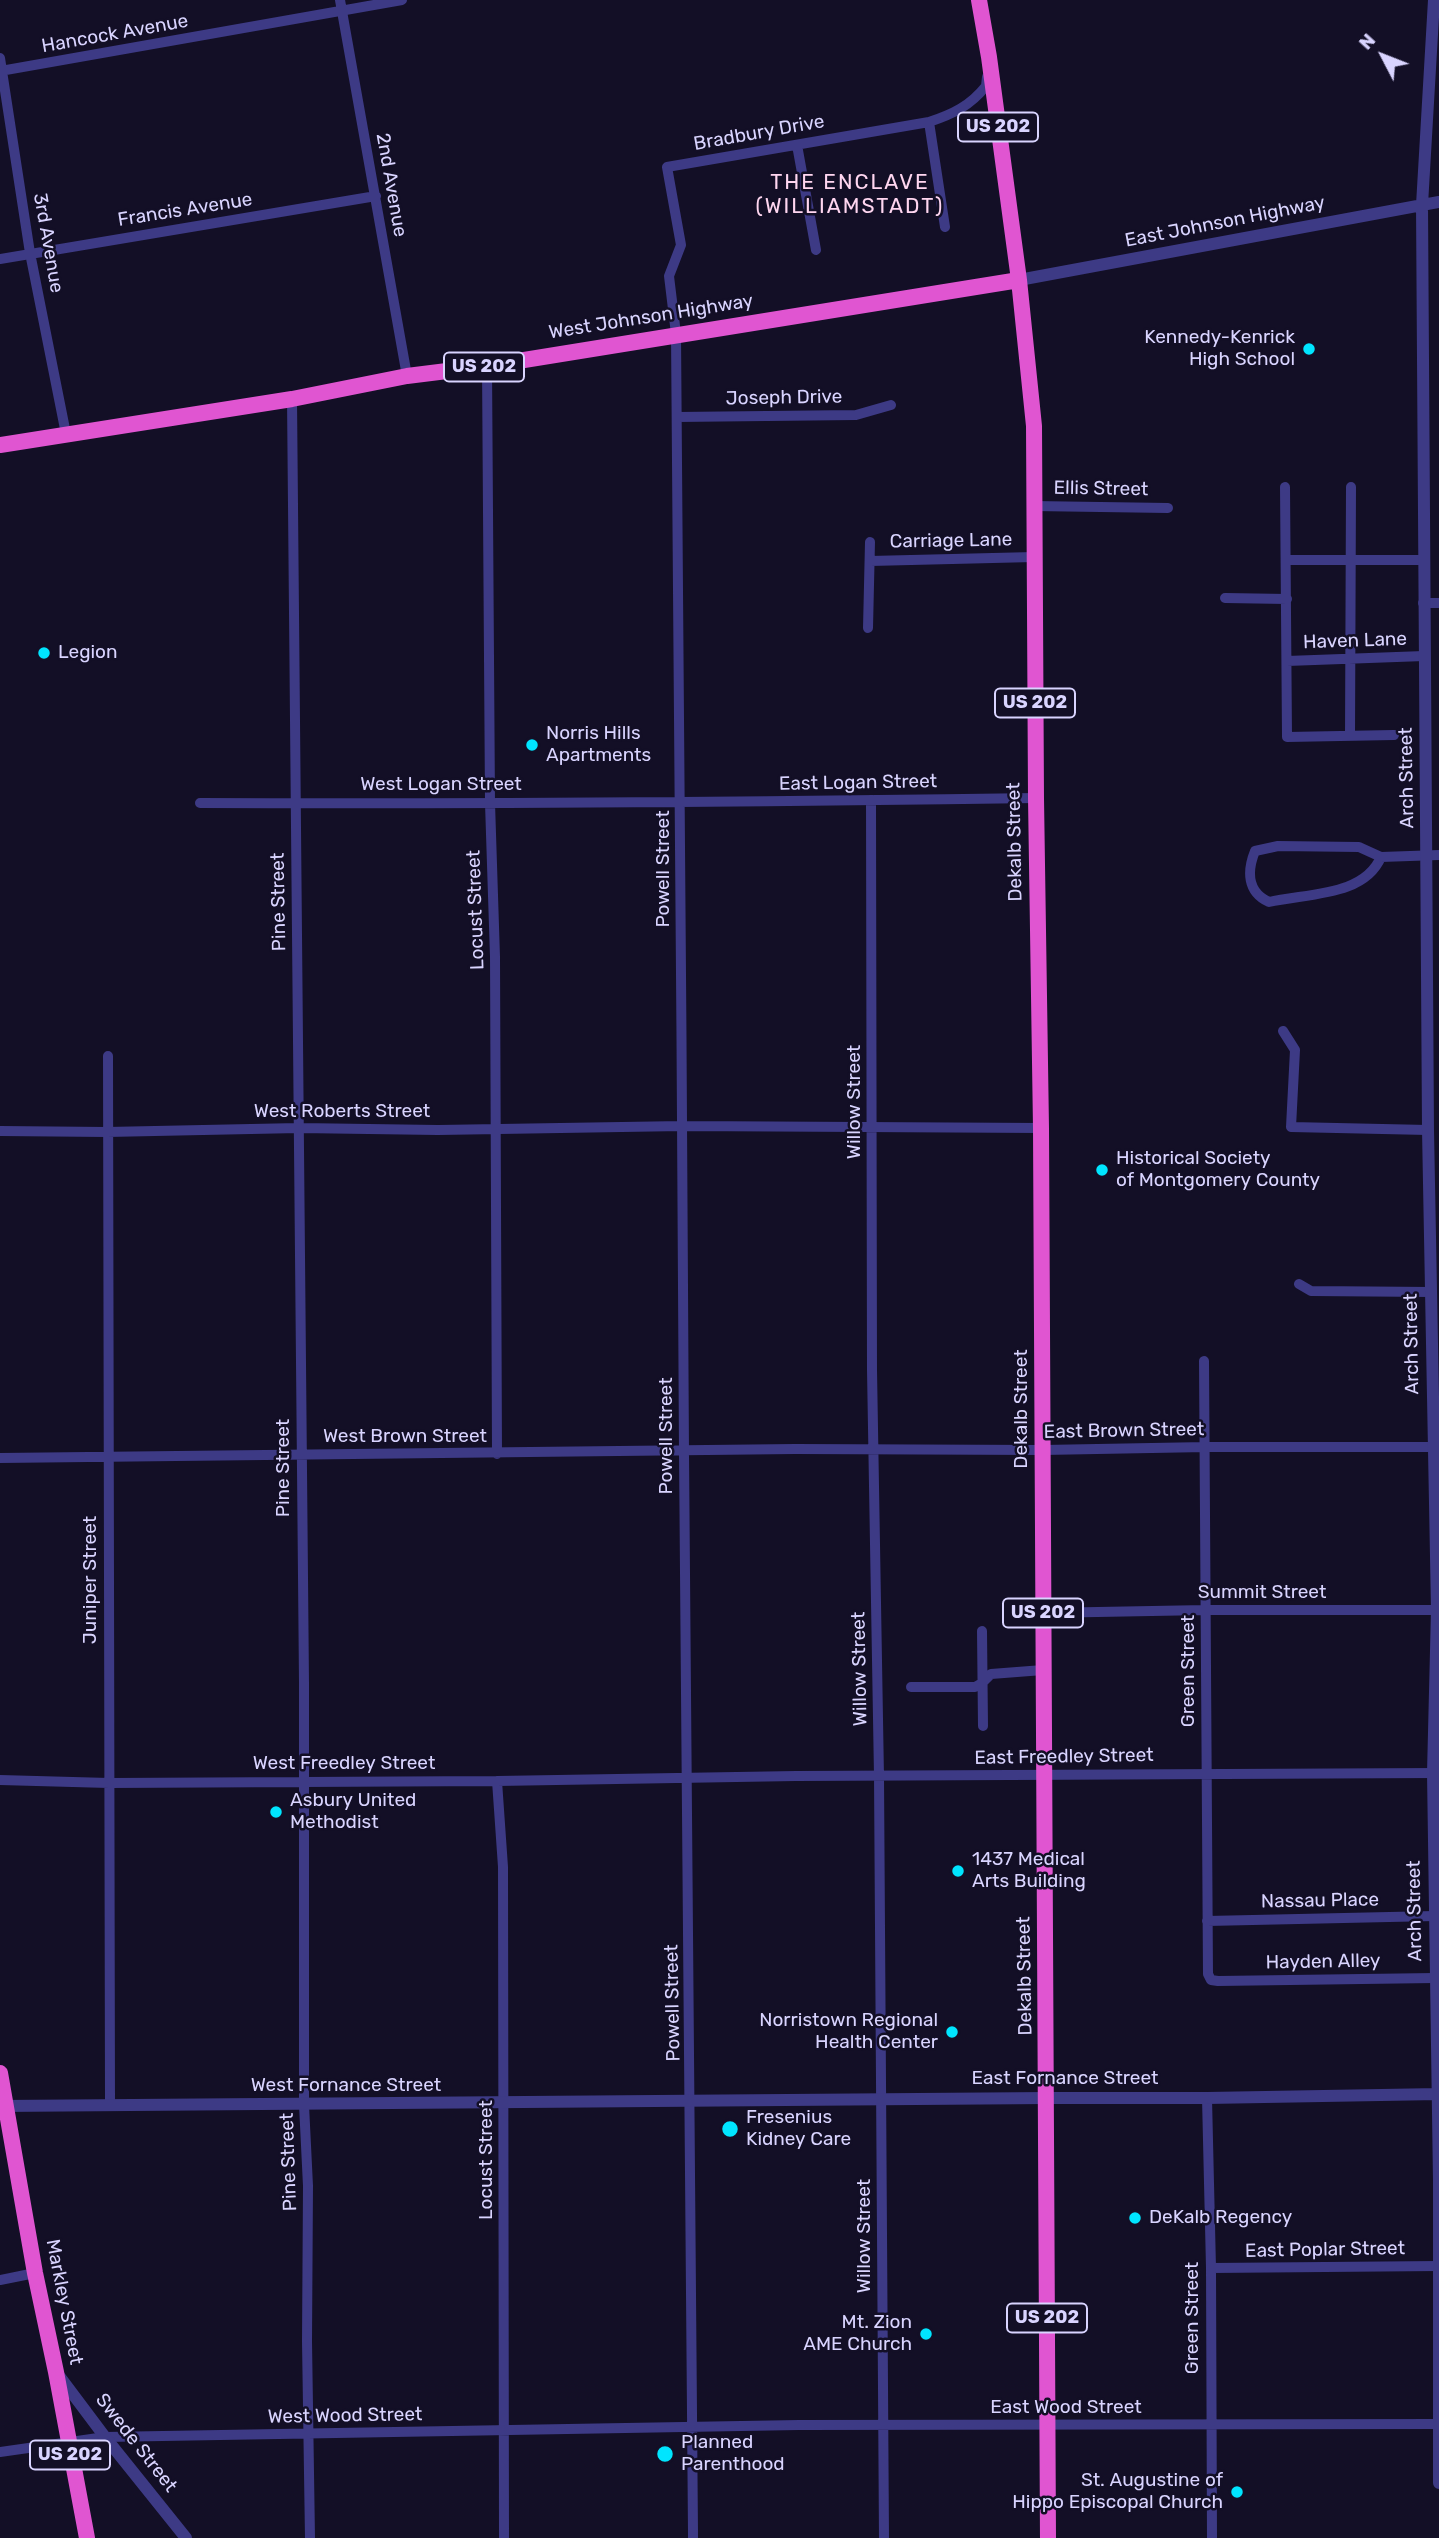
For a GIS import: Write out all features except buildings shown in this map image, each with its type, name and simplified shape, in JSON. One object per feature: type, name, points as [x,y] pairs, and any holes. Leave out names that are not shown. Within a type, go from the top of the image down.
[{"type":"highway","name":"US 202","points":[[979,0],[1019,280]]},
{"type":"highway","name":"West Johnson Highway","points":[[0,445],[292,399],[407,376],[487,366],[1019,280]]},
{"type":"highway","name":"Dekalb Street","points":[[1019,280],[1034,426],[1048,2098],[1048,2538]]},
{"type":"highway","name":"Markley Street","points":[[0,2073],[3,2106],[87,2538]]},
{"type":"street","name":"2nd Avenue","points":[[340,0],[407,376]]},
{"type":"street","name":"Hancock Avenue","points":[[1,71],[401,0]]},
{"type":"street","name":"Arch Street","points":[[1434,0],[1422,205],[1423,603],[1433,856],[1428,1130],[1438,1610],[1435,1978],[1439,2483]]},
{"type":"street","name":"Bradbury Drive","points":[[676,334],[669,276],[681,246],[667,167],[929,122],[953,115],[976,98],[986,86],[989,57]]},
{"type":"street","name":"3rd Avenue","points":[[0,58],[30,253],[66,434]]},
{"type":"street","points":[[929,122],[945,227]]},
{"type":"street","points":[[797,145],[816,250]]},
{"type":"street","name":"Francis Avenue","points":[[0,259],[376,196]]},
{"type":"street","name":"East Johnson Highway","points":[[1019,280],[1439,202]]},
{"type":"street","name":"Powell Street","points":[[676,334],[684,1452],[692,2102],[693,2538]]},
{"type":"street","name":"Locust Street","points":[[487,366],[498,1454]]},
{"type":"street","name":"Pine Street","points":[[292,399],[304,1683],[304,2105],[308,2186],[310,2538]]},
{"type":"street","name":"Joseph Drive","points":[[677,417],[856,415],[891,405]]},
{"type":"street","points":[[1350,734],[1351,486]]},
{"type":"street","points":[[1285,487],[1287,737],[1394,735]]},
{"type":"street","name":"Ellis Street","points":[[1033,506],[1168,508]]},
{"type":"street","points":[[868,628],[870,542]]},
{"type":"street","name":"Carriage Lane","points":[[870,561],[1034,557]]},
{"type":"street","points":[[1286,560],[1423,560]]},
{"type":"street","points":[[1225,598],[1286,599]]},
{"type":"street","points":[[1423,603],[1439,603]]},
{"type":"street","name":"Haven Lane","points":[[1287,661],[1424,656]]},
{"type":"street","name":"East Logan Street","points":[[681,803],[1036,798]]},
{"type":"street","name":"Willow Street","points":[[871,800],[884,2538]]},
{"type":"street","name":"West Logan Street","points":[[200,803],[681,803]]},
{"type":"street","points":[[1381,857],[1376,869],[1354,886],[1269,902],[1259,897],[1251,884],[1250,864],[1255,851],[1278,846],[1359,847],[1381,857],[1433,856]]},
{"type":"street","points":[[1283,1031],[1295,1050],[1291,1127],[1428,1130]]},
{"type":"street","name":"Juniper Street","points":[[108,1056],[110,2104]]},
{"type":"street","name":"West Roberts Street","points":[[0,1132],[683,1126],[1041,1128]]},
{"type":"street","points":[[1298,1284],[1311,1291],[1431,1292]]},
{"type":"street","name":"Green Street","points":[[1204,1361],[1207,1921],[1208,1974],[1212,1979]]},
{"type":"street","name":"East Brown Street","points":[[684,1452],[1436,1447]]},
{"type":"street","name":"West Brown Street","points":[[0,1458],[684,1452]]},
{"type":"street","name":"Summit Street","points":[[1043,1613],[1438,1610]]},
{"type":"street","points":[[982,1631],[984,1726]]},
{"type":"street","points":[[911,1687],[975,1686],[991,1674],[1043,1670]]},
{"type":"street","name":"East Freedley Street","points":[[689,1777],[1436,1773]]},
{"type":"street","name":"West Freedley Street","points":[[0,1780],[109,1783],[689,1777]]},
{"type":"street","name":"Locust Street","points":[[497,1781],[503,1867],[504,2538]]},
{"type":"street","name":"Nassau Place","points":[[1207,1921],[1435,1916]]},
{"type":"street","name":"Hayden Alley","points":[[1212,1979],[1435,1978]]},
{"type":"street","name":"East Fornance Street","points":[[692,2102],[1438,2094]]},
{"type":"street","name":"Green Street","points":[[1208,2098],[1212,2538]]},
{"type":"street","name":"West Fornance Street","points":[[3,2106],[692,2102]]},
{"type":"street","name":"East Poplar Street","points":[[1211,2268],[1438,2266]]},
{"type":"street","points":[[0,2280],[35,2273]]},
{"type":"street","name":"Swede Street","points":[[56,2372],[186,2538]]},
{"type":"street","name":"East Wood Street","points":[[692,2428],[1439,2424]]},
{"type":"street","name":"West Wood Street","points":[[0,2452],[105,2437],[692,2428]]},
{"type":"place","name":"Kennedy-Kenrick High School","points":[[1309,349]]},
{"type":"place","name":"Legion","points":[[44,653]]},
{"type":"place","name":"Norris Hills Apartments","points":[[532,745]]},
{"type":"place","name":"Historical Society of Montgomery County","points":[[1102,1170]]},
{"type":"place","name":"Asbury United Methodist","points":[[276,1812]]},
{"type":"place","name":"1437 Medical Arts Building","points":[[958,1871]]},
{"type":"place","name":"Norristown Regional Health Center","points":[[952,2032]]},
{"type":"place","name":"Fresenius Kidney Care","points":[[730,2129]]},
{"type":"place","name":"DeKalb Regency","points":[[1135,2218]]},
{"type":"place","name":"Mt. Zion AME Church","points":[[926,2334]]},
{"type":"place","name":"Planned Parenthood","points":[[665,2454]]},
{"type":"place","name":"St. Augustine of Hippo Episcopal Church","points":[[1237,2492]]},
{"type":"district","name":"THE ENCLAVE (WILLIAMSTADT)","points":[[850,195]]}]
